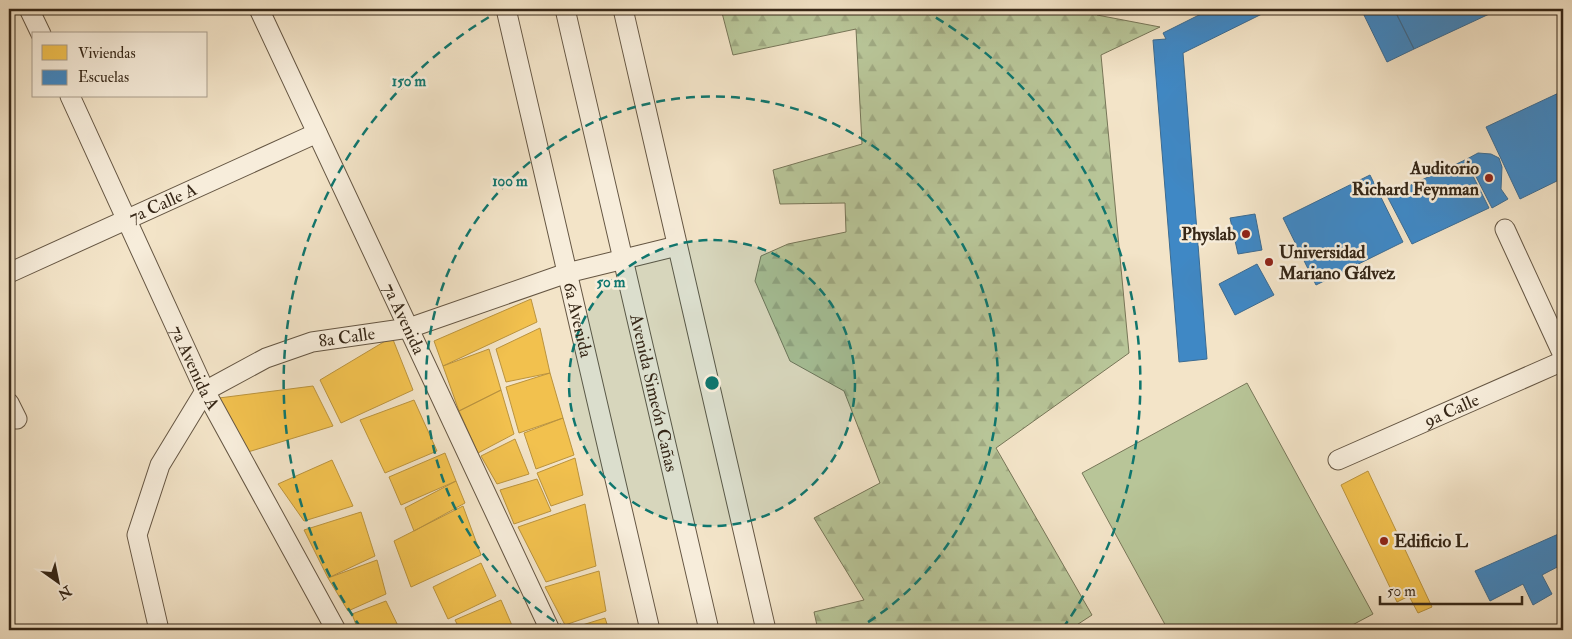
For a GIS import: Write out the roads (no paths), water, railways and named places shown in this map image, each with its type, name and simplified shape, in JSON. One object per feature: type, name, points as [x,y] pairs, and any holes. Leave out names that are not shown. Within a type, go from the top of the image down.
[{"type":"street","points":[[29,9],[40,32]]},
{"type":"street","name":"7a Avenida","points":[[259,9],[550,630]]},
{"type":"street","name":"6a Avenida","points":[[506,9],[650,630]]},
{"type":"street","name":"Avenida Simeón Cañas","points":[[565,9],[709,630]]},
{"type":"street","points":[[623,9],[766,630]]},
{"type":"street","name":"7a Avenida A","points":[[71,98],[205,391],[336,630]]},
{"type":"street","name":"7a Calle A","points":[[9,272],[317,132]]},
{"type":"street","points":[[1505,229],[1563,354]]},
{"type":"street","name":"8a Calle","points":[[205,391],[266,358],[312,342],[408,328],[567,273],[677,246]]},
{"type":"street","name":"9a Calle","points":[[1338,460],[1563,361]]},
{"type":"street","points":[[159,630],[137,535],[160,465],[205,391]]},
{"type":"place","name":"Auditorio Richard Feynman","points":[[1489,178]]},
{"type":"place","name":"Physlab","points":[[1246,234]]},
{"type":"place","name":"Universidad Mariano Gálvez","points":[[1269,262]]},
{"type":"place","name":"Edificio L","points":[[1384,541]]}]
